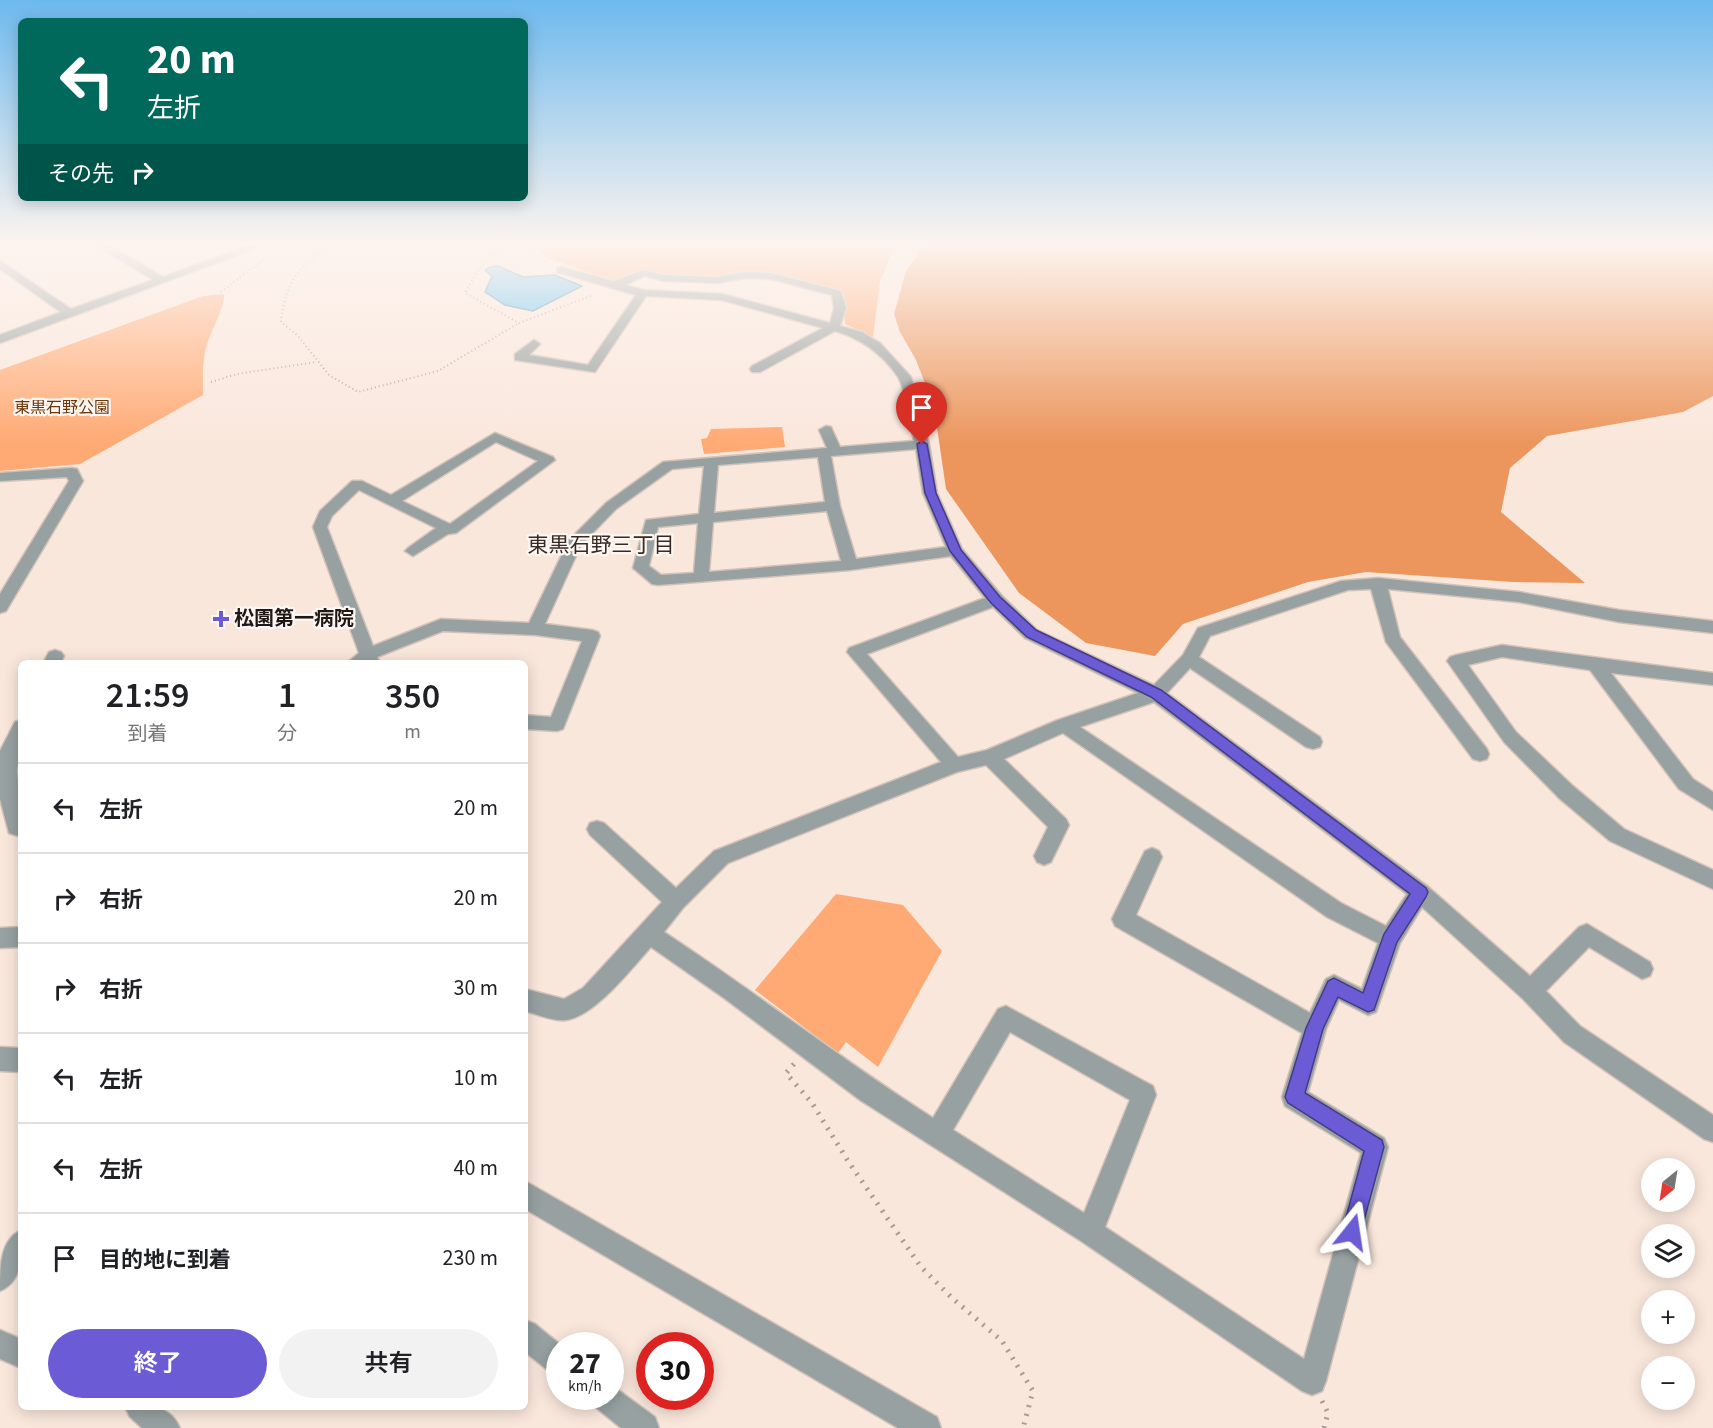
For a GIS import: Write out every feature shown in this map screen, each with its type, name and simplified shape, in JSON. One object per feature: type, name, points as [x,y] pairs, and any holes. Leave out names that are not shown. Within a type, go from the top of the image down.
[{"type":"street","points":[[64,310],[70,314]]},
{"type":"street","points":[[0,339],[82,310]]},
{"type":"street","points":[[534,344],[519,357],[591,369],[632,310]]},
{"type":"street","points":[[769,310],[858,334],[905,377],[922,444],[930,493],[956,551],[996,600],[1031,634],[1156,694],[1420,892],[1531,991],[1572,1034],[1713,1130]]},
{"type":"street","points":[[756,369],[834,327],[839,310]]},
{"type":"street","points":[[826,430],[833,506],[850,565]]},
{"type":"street","points":[[393,500],[495,437],[548,460],[451,530],[357,484],[325,514],[320,527],[365,660],[441,625],[535,628],[592,636],[557,724],[528,722]]},
{"type":"street","points":[[535,628],[573,543],[611,506],[668,465],[922,444]]},
{"type":"street","points":[[701,578],[711,462]]},
{"type":"street","points":[[0,477],[72,472],[75,481],[0,607]]},
{"type":"street","points":[[833,506],[651,523],[641,568],[658,580],[701,578],[850,565],[956,551]]},
{"type":"street","points":[[414,551],[445,529]]},
{"type":"street","points":[[528,1001],[565,1010],[591,996],[649,934],[676,901],[721,857],[954,765],[990,757],[1064,725],[1156,694],[1189,660],[1204,633],[1285,604],[1347,585],[1378,583],[1519,597],[1619,616],[1713,627]]},
{"type":"street","points":[[1378,583],[1392,638],[1480,754]]},
{"type":"street","points":[[954,765],[855,651],[996,600]]},
{"type":"street","points":[[1713,679],[1502,651],[1456,661],[1510,737],[1566,792],[1617,835],[1713,880]]},
{"type":"street","points":[[1189,660],[1313,742]]},
{"type":"street","points":[[1596,665],[1686,784],[1713,801]]},
{"type":"street","points":[[1064,725],[1334,910],[1390,939]]},
{"type":"street","points":[[18,733],[9,751],[8,769],[11,809],[18,828]]},
{"type":"street","points":[[990,757],[1059,825],[1044,856]]},
{"type":"street","points":[[597,829],[676,901]]},
{"type":"street","points":[[1152,857],[1123,919],[1315,1028]]},
{"type":"street","points":[[649,934],[732,990],[869,1091],[1090,1232],[1312,1381],[1375,1147],[1294,1097],[1315,1028],[1334,986],[1368,1004],[1390,939],[1420,892]]},
{"type":"street","points":[[1531,991],[1587,934],[1641,969]]},
{"type":"street","points":[[0,938],[18,937]]},
{"type":"street","points":[[938,1134],[1006,1017],[1144,1095],[1090,1232]]},
{"type":"street","points":[[0,1059],[18,1060]]},
{"type":"street","points":[[528,1196],[894,1419],[927,1428]]},
{"type":"street","points":[[0,1278],[18,1248]]},
{"type":"street","points":[[528,1337],[546,1351]]},
{"type":"street","points":[[0,1344],[18,1353]]},
{"type":"street","points":[[144,1410],[165,1428]]},
{"type":"street","points":[[622,1410],[644,1428]]},
{"type":"path","points":[[282,310],[281,322],[298,336],[329,375],[358,392],[438,371],[519,323],[559,310]]},
{"type":"path","points":[[495,310],[519,323]]},
{"type":"path","points":[[211,382],[237,374],[317,362]]},
{"type":"path","points":[[807,1047],[786,1073],[812,1103],[848,1161],[921,1267],[952,1298],[1002,1341],[1033,1390],[1023,1428]]},
{"type":"green space","name":"東黒石野公園","points":[[166,310],[221,310],[205,352],[203,395],[80,464],[0,471],[0,370]]},
{"type":"green space","points":[[844,310],[876,310],[873,337],[845,324]]},
{"type":"green space","points":[[782,427],[785,447],[704,454],[701,439],[707,438],[711,429]]},
{"type":"green space","points":[[836,894],[903,905],[942,951],[878,1067],[846,1042],[838,1053],[755,990]]},
{"type":"shaded area","points":[[895,310],[1713,310],[1713,396],[1683,412],[1547,436],[1510,468],[1501,512],[1585,583],[1513,582],[1366,572],[1308,582],[1183,624],[1155,656],[1086,643],[1019,593],[946,489],[934,407],[916,360],[900,332],[894,314]]},
{"type":"place","name":"松園第一病院","points":[[221,619]]},
{"type":"district","name":"東黒石野三丁目","points":[[601,545]]},
{"type":"route","points":[[922,444],[930,493],[956,551],[996,600],[1031,634],[1156,694],[1420,892],[1390,939],[1368,1004],[1334,986],[1315,1028],[1294,1097],[1375,1147],[1352,1232]]}]
